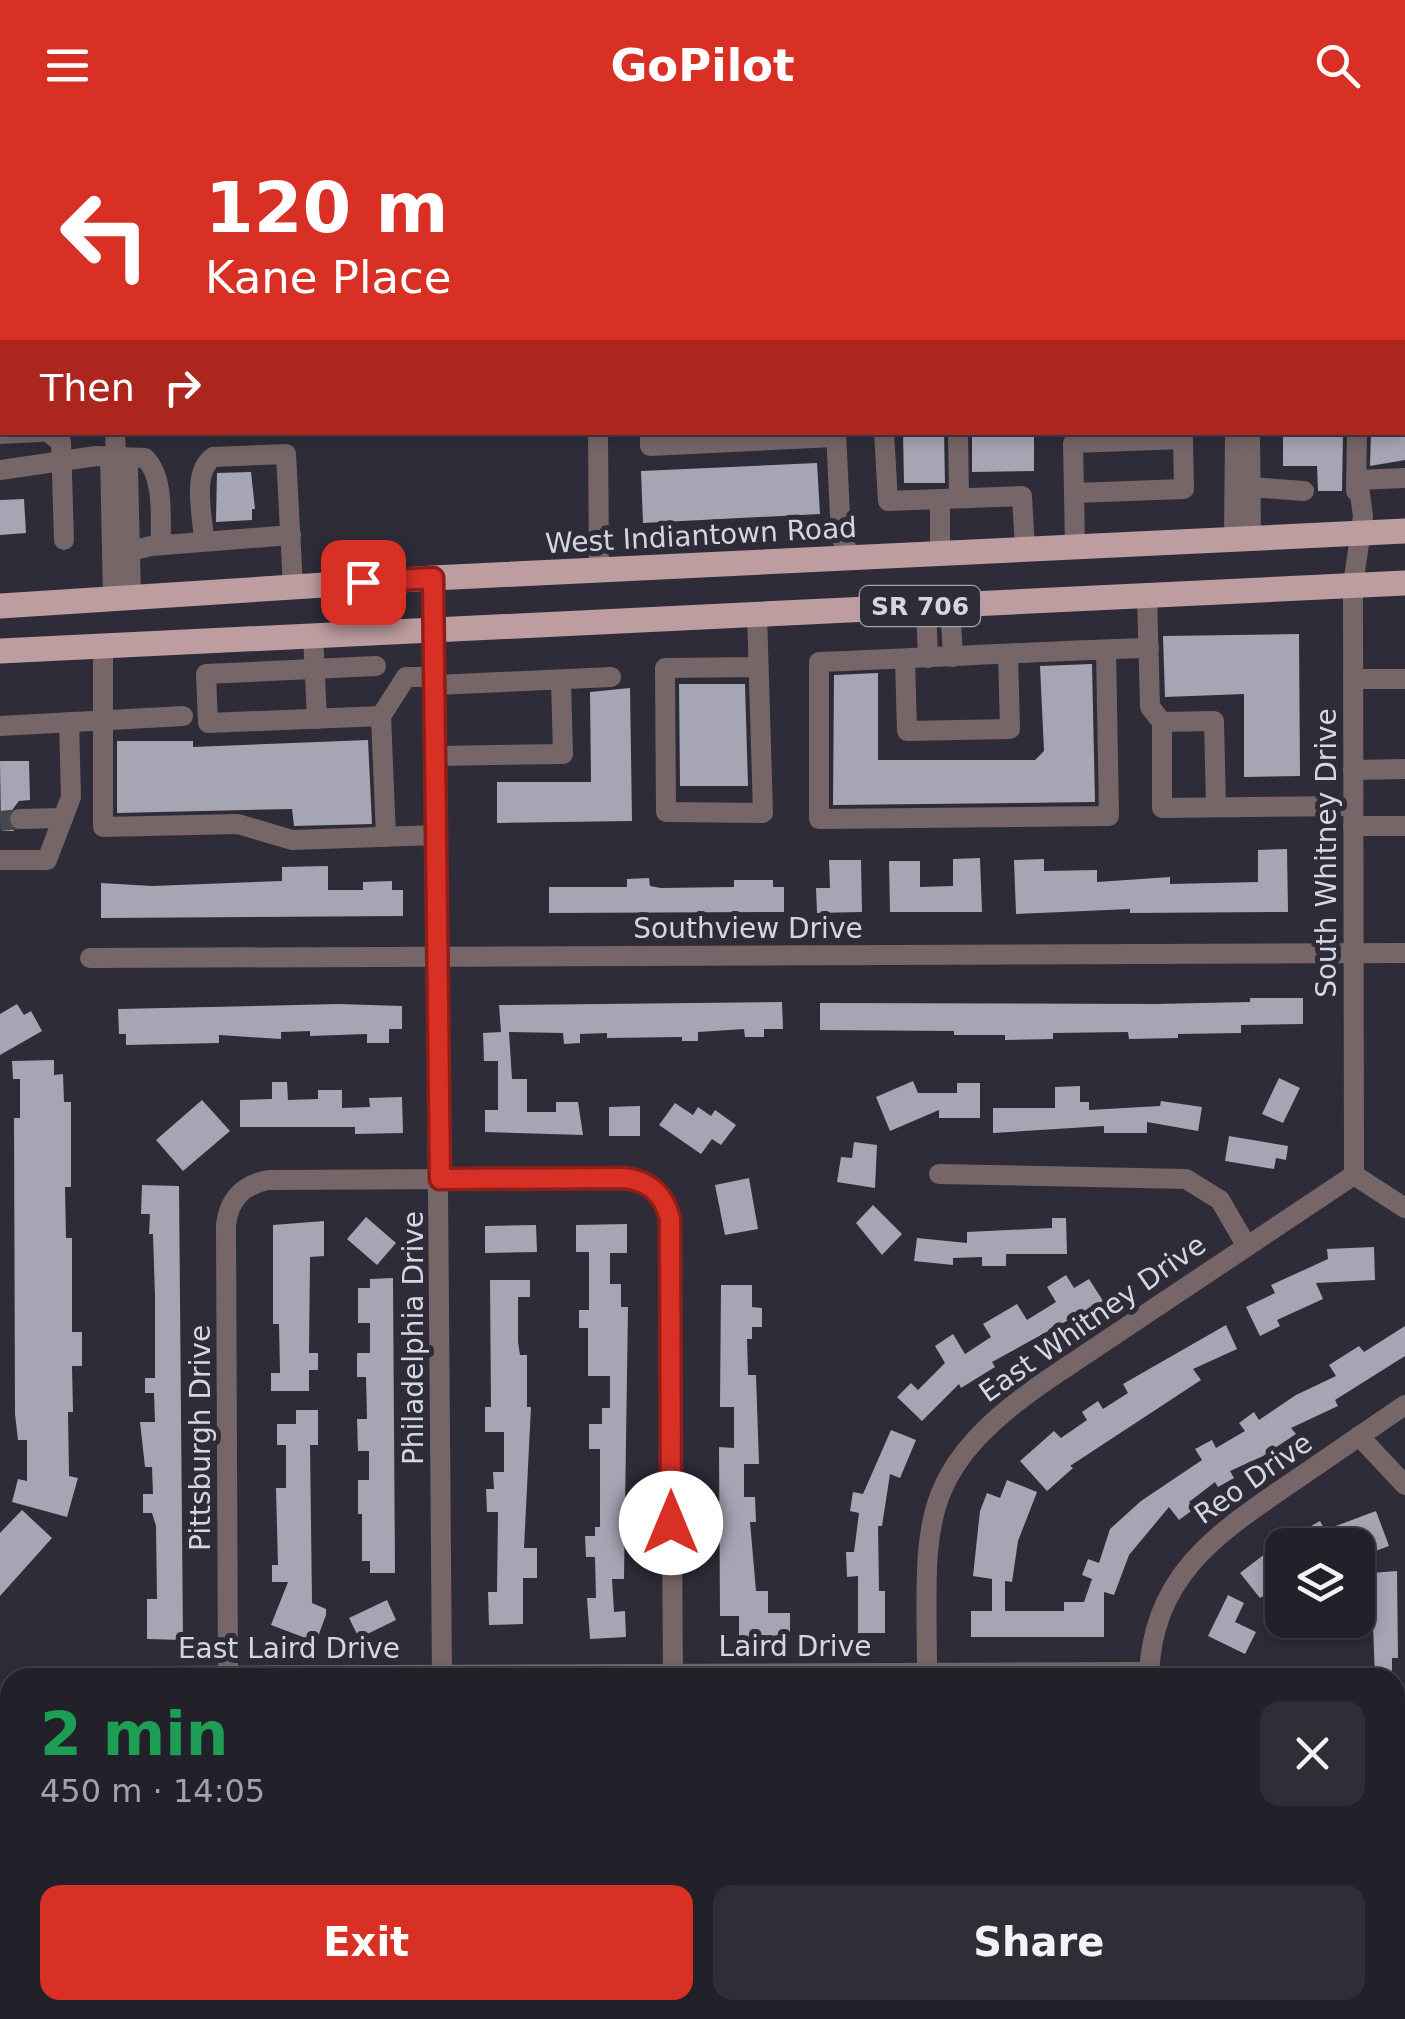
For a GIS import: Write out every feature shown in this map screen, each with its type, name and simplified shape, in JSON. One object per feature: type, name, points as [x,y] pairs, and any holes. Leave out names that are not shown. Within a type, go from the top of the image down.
[{"type":"main road","name":"West Indiantown Road","points":[[0,606],[433,578],[1405,531]]},
{"type":"main road","name":"SR 706","points":[[0,652],[1405,583]]},
{"type":"street","points":[[52,435],[61,442],[64,540]]},
{"type":"street","points":[[116,435],[113,454],[122,598]]},
{"type":"street","points":[[598,435],[599,571]]},
{"type":"street","points":[[650,435],[650,446],[835,435],[841,537],[850,556]]},
{"type":"street","points":[[884,435],[888,502],[1022,496],[1025,548]]},
{"type":"street","points":[[940,552],[958,435]]},
{"type":"street","points":[[1235,435],[1242,537]]},
{"type":"street","points":[[1242,537],[1250,487],[1250,435]]},
{"type":"street","name":"South Whitney Drive","points":[[1354,1175],[1353,585],[1357,435]]},
{"type":"street","points":[[1074,493],[1184,489],[1183,440],[1072,443],[1075,545]]},
{"type":"street","points":[[113,454],[128,468],[132,551],[122,598]]},
{"type":"street","points":[[0,470],[113,454],[145,458],[154,467],[161,545]]},
{"type":"street","points":[[204,541],[200,476],[204,464],[213,458],[286,454],[294,587]]},
{"type":"street","points":[[1358,480],[1405,478]]},
{"type":"street","points":[[1250,487],[1304,490]]},
{"type":"street","points":[[132,551],[161,545],[290,536]]},
{"type":"street","name":"Philadelphia Drive","points":[[433,578],[442,1668]]},
{"type":"street","points":[[1147,595],[1150,707],[1162,722],[1162,808],[1353,816],[1405,826]]},
{"type":"street","points":[[938,605],[953,657]]},
{"type":"street","points":[[928,658],[938,605]]},
{"type":"street","points":[[757,613],[759,667],[763,813],[666,812],[666,668],[759,667]]},
{"type":"street","points":[[313,635],[316,719]]},
{"type":"street","points":[[103,646],[103,827],[238,824],[292,840],[436,835]]},
{"type":"street","points":[[1106,650],[1109,816],[819,819],[819,662],[1149,648]]},
{"type":"street","points":[[906,659],[907,731],[1010,729],[1008,655]]},
{"type":"street","points":[[376,666],[206,674],[208,724],[381,716]]},
{"type":"street","points":[[386,837],[381,716],[406,677],[436,681],[612,677]]},
{"type":"street","points":[[1353,679],[1405,678]]},
{"type":"street","points":[[436,756],[563,754],[562,680]]},
{"type":"street","points":[[0,726],[183,716]]},
{"type":"street","points":[[1162,722],[1214,721],[1216,808]]},
{"type":"street","points":[[0,860],[47,860],[71,797],[69,722]]},
{"type":"street","points":[[1353,770],[1405,769]]},
{"type":"street","points":[[7,820],[62,818]]},
{"type":"street","name":"Southview Drive","points":[[90,958],[1405,953]]},
{"type":"street","points":[[939,1174],[1186,1178],[1220,1200],[1246,1245]]},
{"type":"street","points":[[1354,1175],[1405,1207]]},
{"type":"street","name":"East Whitney Drive","points":[[927,1668],[929,1532],[936,1505],[960,1454],[998,1414],[1354,1175]]},
{"type":"street","points":[[440,1179],[624,1178],[649,1185],[660,1194],[670,1219],[673,1668]]},
{"type":"street","name":"Pittsburgh Drive","points":[[228,1668],[226,1225],[234,1200],[242,1190],[268,1180],[440,1179]]},
{"type":"street","name":"Reo Drive","points":[[1151,1668],[1164,1606],[1193,1558],[1224,1528],[1405,1406]]},
{"type":"street","points":[[1359,1436],[1405,1485]]},
{"type":"building","points":[[903,435],[944,435],[945,483],[904,483]]},
{"type":"building","points":[[972,435],[1034,435],[1034,471],[972,472]]},
{"type":"building","points":[[1283,435],[1343,435],[1342,491],[1318,491],[1317,466],[1283,466]]},
{"type":"building","points":[[1371,435],[1405,435],[1405,460],[1370,466]]},
{"type":"building","points":[[817,463],[820,514],[643,523],[641,471]]},
{"type":"building","points":[[251,472],[255,509],[252,520],[216,522],[217,473]]},
{"type":"building","points":[[24,499],[26,533],[0,535],[0,500]]},
{"type":"building","points":[[1299,634],[1300,776],[1244,777],[1244,694],[1165,697],[1163,636]]},
{"type":"building","points":[[1092,664],[1095,802],[833,805],[834,675],[878,673],[878,760],[1035,760],[1044,751],[1040,666]]},
{"type":"building","points":[[679,684],[745,684],[748,786],[680,786]]},
{"type":"building","points":[[630,688],[632,821],[497,823],[497,782],[591,782],[590,692]]},
{"type":"building","points":[[368,740],[372,824],[294,826],[292,809],[117,813],[117,741],[193,741],[193,747]]},
{"type":"building","points":[[0,761],[29,761],[30,800],[19,801],[6,818],[14,831],[1,831]]},
{"type":"building","points":[[1287,849],[1288,912],[1130,913],[1130,909],[1016,914],[1014,860],[1044,859],[1044,871],[1097,870],[1097,882],[1170,877],[1170,884],[1258,882],[1258,850]]},
{"type":"building","points":[[980,858],[982,912],[890,912],[889,861],[920,861],[920,887],[953,886],[953,859]]},
{"type":"building","points":[[829,860],[861,860],[862,912],[817,913],[816,888],[830,888]]},
{"type":"building","points":[[328,866],[328,890],[363,890],[363,882],[392,881],[392,890],[403,890],[403,916],[101,918],[101,883],[152,886],[282,881],[282,867]]},
{"type":"building","points":[[649,878],[650,886],[661,888],[734,887],[734,880],[773,880],[773,887],[784,887],[784,912],[549,913],[549,887],[627,887],[627,879]]},
{"type":"building","points":[[1250,998],[1303,998],[1303,1024],[1241,1025],[1241,1033],[1129,1039],[1128,1032],[1053,1033],[1053,1039],[1005,1040],[1005,1035],[954,1035],[954,1031],[820,1030],[820,1003],[1155,1004],[1250,1002]]},
{"type":"building","points":[[782,1002],[783,1029],[764,1029],[764,1037],[745,1037],[744,1029],[698,1032],[698,1041],[682,1041],[682,1037],[607,1038],[607,1033],[580,1034],[580,1043],[564,1044],[563,1033],[509,1032],[512,1079],[527,1079],[527,1112],[556,1112],[556,1102],[578,1102],[583,1135],[485,1132],[485,1110],[498,1110],[498,1061],[484,1061],[483,1033],[501,1032],[499,1005]]},
{"type":"building","points":[[17,1004],[24,1015],[31,1011],[42,1031],[0,1055],[0,1014]]},
{"type":"building","points":[[402,1006],[402,1029],[389,1029],[389,1043],[367,1043],[367,1034],[310,1036],[310,1031],[281,1032],[281,1039],[219,1035],[219,1043],[126,1045],[126,1034],[119,1034],[118,1009]]},
{"type":"building","points":[[54,1060],[54,1075],[63,1074],[64,1102],[71,1102],[71,1187],[65,1187],[66,1238],[72,1238],[72,1332],[82,1332],[82,1366],[72,1366],[73,1412],[68,1412],[69,1476],[78,1478],[67,1517],[12,1502],[18,1479],[27,1481],[27,1440],[18,1440],[15,1414],[14,1118],[20,1118],[20,1079],[13,1079],[12,1061]]},
{"type":"building","points":[[1279,1078],[1300,1088],[1283,1123],[1262,1114]]},
{"type":"building","points":[[913,1081],[918,1093],[957,1093],[957,1083],[980,1083],[980,1118],[939,1118],[939,1110],[890,1131],[876,1097]]},
{"type":"building","points":[[272,1082],[287,1082],[288,1100],[318,1099],[318,1090],[342,1090],[342,1108],[370,1107],[369,1098],[402,1097],[403,1133],[355,1134],[355,1127],[240,1127],[240,1100],[272,1099]]},
{"type":"building","points":[[1080,1086],[1080,1102],[1089,1102],[1089,1110],[1160,1106],[1161,1101],[1202,1107],[1198,1131],[1147,1122],[1147,1133],[1104,1133],[1104,1126],[993,1133],[993,1108],[1055,1108],[1055,1087]]},
{"type":"building","points":[[202,1100],[230,1131],[183,1171],[156,1140]]},
{"type":"building","points":[[675,1103],[693,1115],[698,1107],[711,1116],[715,1110],[736,1125],[721,1145],[712,1139],[701,1154],[659,1125]]},
{"type":"building","points":[[640,1106],[640,1136],[609,1136],[609,1107]]},
{"type":"building","points":[[1229,1136],[1288,1146],[1286,1160],[1276,1158],[1274,1169],[1225,1161]]},
{"type":"building","points":[[854,1142],[877,1145],[875,1188],[837,1182],[841,1157],[852,1158]]},
{"type":"building","points":[[749,1178],[758,1229],[725,1235],[715,1185]]},
{"type":"building","points":[[142,1185],[179,1186],[183,1640],[147,1639],[147,1599],[157,1599],[156,1526],[152,1513],[143,1513],[143,1494],[153,1494],[152,1467],[145,1467],[140,1422],[155,1422],[154,1393],[145,1393],[145,1378],[155,1378],[155,1296],[153,1234],[149,1234],[150,1214],[141,1214]]},
{"type":"building","points":[[873,1205],[902,1234],[882,1255],[856,1223]]},
{"type":"building","points":[[366,1217],[396,1243],[377,1265],[347,1239]]},
{"type":"building","points":[[1052,1218],[1066,1218],[1067,1254],[1006,1254],[1006,1266],[982,1266],[982,1257],[953,1258],[953,1265],[914,1261],[917,1238],[967,1243],[967,1232],[1052,1228]]},
{"type":"building","points":[[324,1221],[324,1256],[310,1257],[309,1353],[318,1353],[318,1370],[309,1370],[309,1391],[271,1391],[271,1373],[280,1373],[279,1324],[273,1324],[273,1225]]},
{"type":"building","points":[[627,1224],[627,1253],[610,1253],[610,1284],[621,1284],[621,1307],[628,1307],[624,1579],[612,1579],[614,1612],[625,1611],[626,1637],[590,1639],[587,1598],[596,1598],[595,1557],[586,1557],[585,1536],[595,1536],[595,1527],[600,1527],[600,1449],[589,1449],[589,1424],[602,1424],[602,1408],[610,1408],[610,1376],[588,1376],[588,1328],[579,1328],[579,1310],[589,1310],[589,1252],[576,1252],[576,1225]]},
{"type":"building","points":[[536,1225],[537,1252],[485,1253],[485,1226]]},
{"type":"building","points":[[1374,1247],[1375,1280],[1316,1283],[1323,1299],[1277,1320],[1280,1326],[1260,1336],[1246,1307],[1275,1293],[1271,1285],[1328,1259],[1327,1249]]},
{"type":"building","points":[[1066,1275],[1074,1288],[1089,1279],[1103,1301],[992,1362],[995,1367],[961,1388],[959,1384],[922,1421],[897,1397],[911,1383],[918,1390],[945,1363],[935,1346],[953,1334],[965,1354],[991,1337],[983,1324],[1017,1304],[1027,1320],[1056,1302],[1047,1287]]},
{"type":"building","points":[[393,1278],[395,1573],[370,1573],[370,1561],[362,1561],[362,1514],[358,1514],[358,1480],[369,1480],[369,1451],[358,1451],[357,1419],[367,1419],[366,1377],[357,1377],[357,1353],[370,1353],[370,1323],[358,1323],[358,1288],[370,1288],[370,1279]]},
{"type":"building","points":[[490,1280],[530,1280],[530,1297],[518,1297],[518,1342],[520,1355],[527,1355],[527,1407],[531,1407],[524,1548],[537,1548],[537,1578],[523,1578],[523,1624],[489,1625],[488,1592],[497,1592],[498,1512],[487,1512],[486,1489],[494,1489],[493,1472],[504,1472],[504,1432],[485,1432],[485,1407],[491,1407]]},
{"type":"building","points":[[721,1285],[752,1285],[752,1307],[762,1308],[762,1327],[752,1327],[752,1339],[747,1339],[748,1375],[756,1375],[759,1464],[744,1464],[744,1497],[755,1497],[756,1522],[750,1522],[756,1591],[768,1591],[768,1613],[790,1613],[790,1636],[739,1637],[739,1616],[720,1616],[719,1447],[734,1448],[734,1407],[720,1407]]},
{"type":"building","points":[[1226,1325],[1237,1349],[1193,1369],[1201,1380],[1070,1466],[1073,1468],[1047,1491],[1020,1461],[1054,1431],[1061,1438],[1087,1420],[1082,1412],[1098,1401],[1103,1409],[1128,1393],[1123,1384]]},
{"type":"building","points":[[1405,1326],[1405,1356],[1335,1400],[1338,1406],[1291,1428],[1296,1434],[1263,1456],[1230,1471],[1234,1478],[1218,1487],[1215,1482],[1189,1502],[1194,1509],[1179,1520],[1169,1507],[1129,1555],[1114,1595],[1104,1592],[1104,1637],[971,1637],[971,1611],[992,1611],[992,1579],[973,1576],[980,1511],[987,1493],[1000,1498],[1007,1480],[1037,1492],[1018,1541],[1012,1582],[1005,1581],[1005,1611],[1064,1611],[1064,1602],[1084,1602],[1092,1579],[1082,1575],[1088,1559],[1099,1563],[1110,1529],[1141,1501],[1202,1460],[1195,1449],[1212,1440],[1216,1448],[1245,1431],[1239,1423],[1254,1412],[1259,1420],[1296,1395],[1336,1376],[1329,1365],[1359,1346],[1364,1352]]},
{"type":"building","points":[[296,1410],[318,1410],[318,1445],[310,1445],[312,1603],[326,1609],[326,1615],[316,1642],[271,1625],[288,1582],[272,1582],[272,1565],[278,1565],[276,1488],[286,1488],[286,1445],[277,1445],[277,1424],[296,1424]]},
{"type":"building","points":[[891,1430],[916,1440],[900,1478],[890,1474],[882,1526],[878,1526],[879,1591],[885,1591],[885,1633],[858,1633],[858,1576],[847,1577],[846,1552],[854,1552],[859,1513],[850,1511],[853,1492],[863,1494]]},
{"type":"building","points":[[22,1510],[52,1538],[0,1596],[0,1533]]},
{"type":"building","points":[[1376,1511],[1389,1546],[1375,1551],[1375,1528],[1330,1528]]},
{"type":"building","points":[[1265,1554],[1265,1595],[1260,1598],[1240,1573]]},
{"type":"building","points":[[1397,1571],[1398,1658],[1392,1658],[1392,1668],[1375,1668],[1375,1573]]},
{"type":"building","points":[[1228,1595],[1244,1603],[1235,1622],[1256,1632],[1245,1654],[1208,1636]]},
{"type":"building","points":[[387,1600],[396,1620],[359,1638],[349,1618]]},
{"type":"tunnel","points":[[0,821],[20,819]]},
{"type":"route","points":[[363,582],[433,578],[440,1179],[624,1178],[637,1179],[660,1194],[670,1219],[671,1523]]}]
